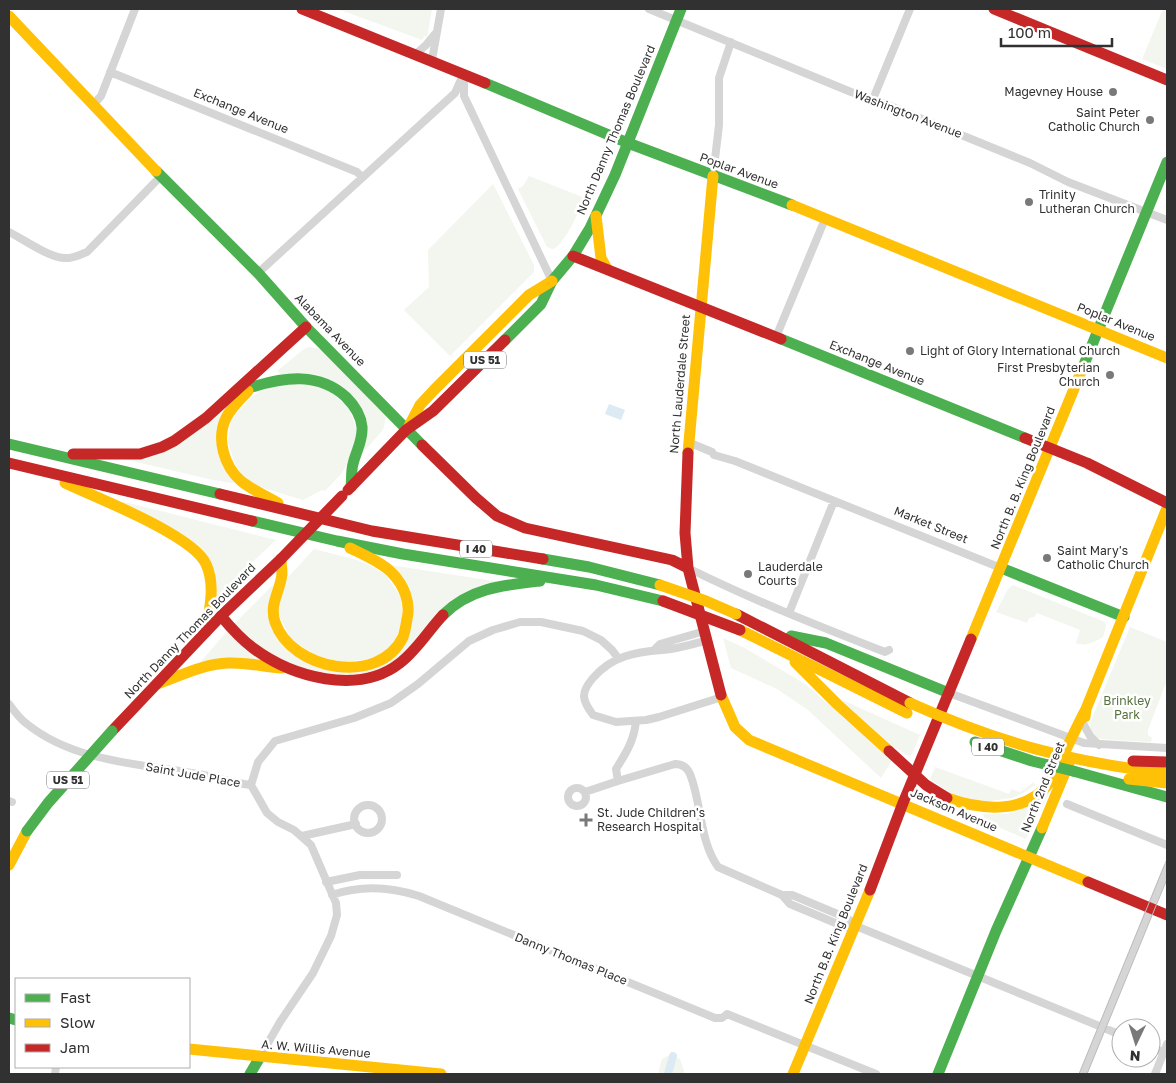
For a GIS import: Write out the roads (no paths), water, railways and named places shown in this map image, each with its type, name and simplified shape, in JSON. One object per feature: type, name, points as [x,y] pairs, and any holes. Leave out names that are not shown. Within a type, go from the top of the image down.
[{"type":"main road","name":"Poplar Avenue","points":[[302,9],[464,73],[628,143],[825,219],[1167,358]]},
{"type":"main road","name":"North Danny Thomas Boulevard","points":[[9,865],[27,831],[48,803],[112,731],[221,616],[281,559],[406,430],[420,405],[434,390],[529,295],[552,281],[573,256],[596,216],[628,143],[681,9]]},
{"type":"main road","points":[[994,9],[1167,80]]},
{"type":"main road","name":"Alabama Avenue","points":[[9,16],[161,176],[258,273],[309,330],[406,430],[496,516],[535,530],[672,560],[688,568]]},
{"type":"main road","name":"North B. B. King Boulevard","points":[[903,804],[1167,162]]},
{"type":"main road","name":"North Lauderdale Street","points":[[713,176],[688,442],[685,533],[688,568],[722,697],[734,724]]},
{"type":"main road","points":[[596,216],[601,258],[607,269]]},
{"type":"main road","name":"Exchange Avenue","points":[[573,256],[1087,463],[1167,503]]},
{"type":"main road","points":[[292,512],[241,481],[232,471],[225,457],[222,435],[225,420],[234,405],[309,330]]},
{"type":"main road","points":[[56,455],[89,453],[126,456],[149,452],[171,443],[202,421],[309,330]]},
{"type":"main road","points":[[252,387],[280,379],[305,378],[321,381],[340,391],[345,396],[358,414],[362,426],[361,441],[354,464],[351,487]]},
{"type":"main road","name":"I 40","points":[[9,444],[403,537],[601,569],[660,585],[706,601],[773,632],[942,729]]},
{"type":"main road","name":"I 40","points":[[9,463],[337,541],[403,554],[596,584],[663,601],[740,630],[908,708],[943,718],[990,737],[1066,758],[1167,773]]},
{"type":"main road","points":[[41,471],[172,533],[198,552],[206,564],[212,585],[206,632]]},
{"type":"main road","name":"North 2nd Street","points":[[938,1074],[977,976],[1055,798],[1074,740],[1084,725],[1086,709],[1167,508]]},
{"type":"main road","points":[[281,559],[282,576],[275,593],[273,611],[276,625],[284,638],[301,654],[320,662],[348,668],[367,666],[384,658],[401,641],[407,624],[408,607],[406,598],[398,580],[386,568],[337,541]]},
{"type":"main road","name":"Market Street","points":[[1001,568],[1124,617]]},
{"type":"main road","points":[[157,684],[217,664],[288,668],[313,675],[342,679],[364,679],[378,676],[398,664],[445,614],[466,597],[486,588],[500,585],[564,579]]},
{"type":"main road","points":[[221,616],[234,632],[250,646],[288,668]]},
{"type":"main road","points":[[773,632],[826,643],[949,693]]},
{"type":"main road","points":[[786,652],[837,704],[926,784],[947,798],[969,806],[988,809],[1009,806],[1035,795],[1050,781],[1074,740],[1086,709]]},
{"type":"main road","name":"Jackson Avenue","points":[[734,724],[741,734],[749,740],[1167,915]]},
{"type":"main road","name":"I 40","points":[[960,736],[1014,756],[1073,771],[1167,783]]},
{"type":"main road","points":[[1066,758],[1167,762]]},
{"type":"main road","points":[[1073,771],[1167,797]]},
{"type":"main road","name":"North B.B. King Boulevard","points":[[793,1074],[856,926],[903,804]]},
{"type":"main road","name":"A. W. Willis Avenue","points":[[190,1049],[369,1071],[442,1074]]},
{"type":"main road","points":[[250,1074],[260,1057]]},
{"type":"street","points":[[94,104],[101,96],[135,9]]},
{"type":"street","points":[[432,60],[441,9]]},
{"type":"street","name":"Washington Avenue","points":[[649,9],[1030,163],[1068,182],[1167,220]]},
{"type":"street","points":[[873,99],[910,9]]},
{"type":"street","points":[[416,54],[430,42],[436,33]]},
{"type":"street","name":"North Lauderdale Street","points":[[713,176],[719,125],[719,78],[731,42]]},
{"type":"street","name":"Exchange Avenue","points":[[110,72],[357,172],[362,177]]},
{"type":"street","points":[[258,273],[455,93],[464,73]]},
{"type":"street","points":[[464,73],[464,96],[552,281]]},
{"type":"street","points":[[9,232],[52,255],[72,258],[87,252],[161,176]]},
{"type":"street","points":[[776,337],[825,219]]},
{"type":"street","name":"Market Street","points":[[688,442],[712,452],[714,455],[724,459],[728,458],[1001,568]]},
{"type":"street","points":[[789,613],[834,501]]},
{"type":"street","points":[[688,568],[789,613],[885,652],[889,650]]},
{"type":"street","points":[[251,785],[258,762],[276,740],[354,718],[391,703],[418,684],[469,641],[493,630],[520,622],[542,622],[576,630],[600,640],[618,658]]},
{"type":"street","points":[[706,636],[660,644],[654,650],[618,658],[598,672],[586,686],[584,700],[593,715],[616,722],[659,718],[722,697]]},
{"type":"street","points":[[949,693],[1074,740],[1099,745],[1167,748]]},
{"type":"street","name":"Saint Jude Place","points":[[9,704],[25,723],[43,736],[69,748],[126,762],[251,785],[267,813],[302,836],[312,845],[336,904],[337,915],[331,936],[313,973],[280,1022],[260,1057]]},
{"type":"street","points":[[618,781],[616,769],[625,757],[635,735],[636,721]]},
{"type":"street","points":[[1084,725],[1090,736],[1099,745]]},
{"type":"street","points":[[585,792],[680,764],[690,773],[708,845],[713,860],[718,867],[782,895],[790,904],[844,927],[856,926],[1111,1031]]},
{"type":"street","points":[[1067,804],[1167,846]]},
{"type":"street","points":[[302,836],[356,824]]},
{"type":"street","points":[[1083,1074],[1167,868]]},
{"type":"street","points":[[326,882],[360,875],[397,875]]},
{"type":"street","name":"Danny Thomas Place","points":[[332,895],[364,888],[409,893],[715,1018],[722,1018],[727,1014],[876,1074]]},
{"type":"street","points":[[1155,1074],[1166,1050]]},
{"type":"waterway","points":[[668,1074],[673,1056]]},
{"type":"tram line","points":[[1079,1074],[1167,859]]},
{"type":"tram line","points":[[1087,1074],[1167,879]]},
{"type":"place","name":"Magevney House","points":[[1113,92]]},
{"type":"place","name":"Saint Peter Catholic Church","points":[[1150,120]]},
{"type":"place","name":"Trinity Lutheran Church","points":[[1029,202]]},
{"type":"place","name":"Light of Glory International Church","points":[[910,351]]},
{"type":"place","name":"First Presbyterian Church","points":[[1110,375]]},
{"type":"place","name":"Saint Mary's Catholic Church","points":[[1047,558]]},
{"type":"place","name":"Lauderdale Courts","points":[[748,574]]},
{"type":"place","name":"St. Jude Children's Research Hospital","points":[[586,820]]},
{"type":"park label","name":"Brinkley Park","points":[[1127,708]]}]
